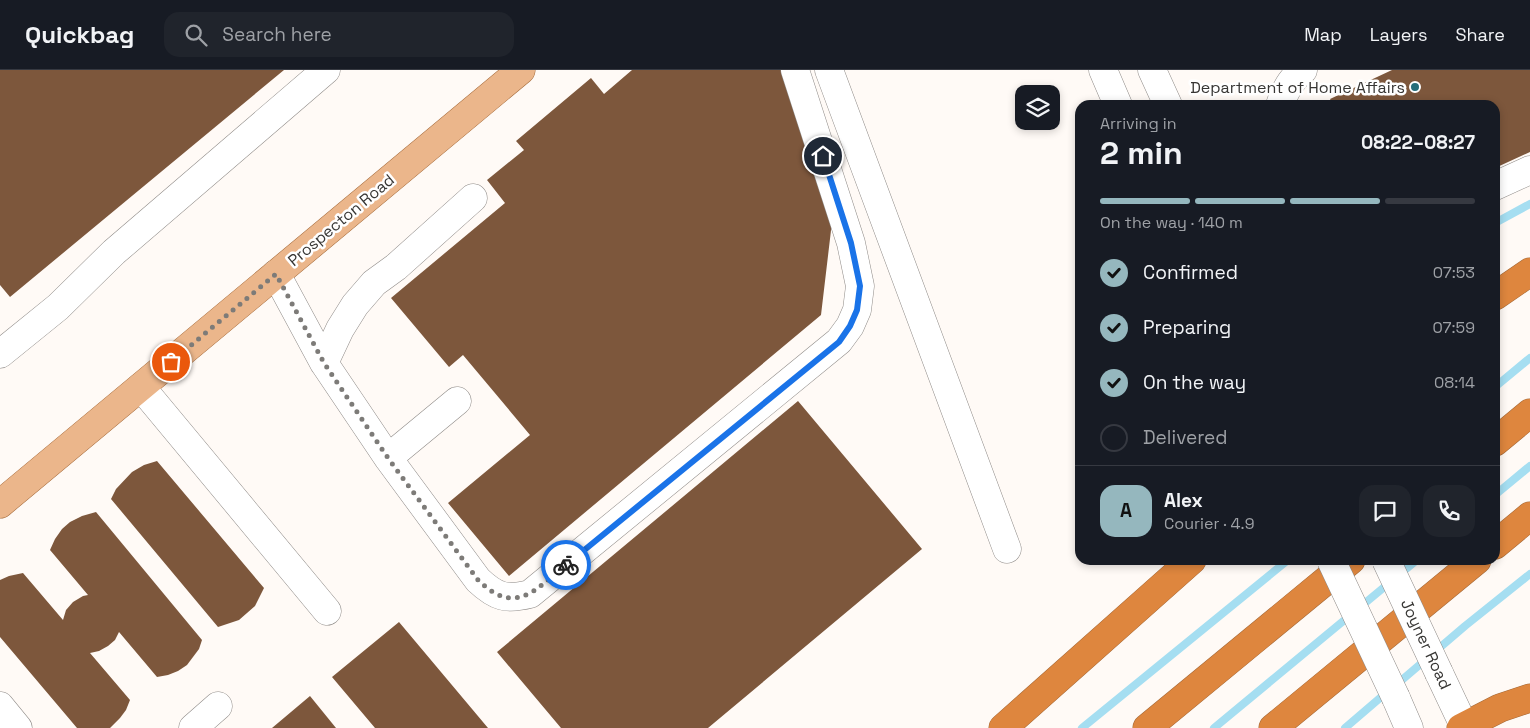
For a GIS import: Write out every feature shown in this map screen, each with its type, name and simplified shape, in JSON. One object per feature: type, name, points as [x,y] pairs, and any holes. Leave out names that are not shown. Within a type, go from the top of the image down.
[{"type":"highway","points":[[1500,293],[1530,272]]},
{"type":"highway","points":[[1500,438],[1530,413]]},
{"type":"highway","points":[[1500,541],[1530,516]]},
{"type":"highway","points":[[1003,728],[1186,565]]},
{"type":"highway","points":[[1147,728],[1345,565]]},
{"type":"highway","points":[[1273,728],[1470,565]]},
{"type":"highway","points":[[1464,727],[1500,708],[1530,698]]},
{"type":"main road","name":"Prospecton Road","points":[[0,504],[521,70]]},
{"type":"street","points":[[0,354],[58,307],[114,252],[326,70]]},
{"type":"street","points":[[276,274],[324,363],[388,458],[478,580],[488,590],[499,595],[515,598],[530,594],[839,342],[850,326],[857,310],[860,286],[851,243],[795,70]]},
{"type":"street","points":[[830,70],[1007,549]]},
{"type":"street","points":[[1103,70],[1116,100]]},
{"type":"street","points":[[1152,70],[1166,100]]},
{"type":"street","points":[[1282,100],[1284,92],[1294,77],[1303,70]]},
{"type":"street","points":[[1500,184],[1530,170]]},
{"type":"street","points":[[324,363],[340,329],[355,306],[374,283],[396,267],[473,198]]},
{"type":"street","points":[[141,387],[327,611]]},
{"type":"street","points":[[388,458],[457,401]]},
{"type":"street","points":[[1333,565],[1409,728]]},
{"type":"street","name":"Joyner Road","points":[[1388,565],[1464,727]]},
{"type":"street","points":[[0,706],[18,728]]},
{"type":"street","points":[[194,728],[218,706]]},
{"type":"building","points":[[0,70],[284,70],[10,297],[0,285]]},
{"type":"building","points":[[632,70],[781,70],[832,222],[821,315],[509,576],[448,503],[530,435],[463,355],[449,367],[391,298],[505,203],[487,180],[524,150],[516,141],[591,78],[604,94]]},
{"type":"building","points":[[1392,70],[1530,70],[1530,152],[1500,166],[1500,100],[1330,99]]},
{"type":"building","points":[[798,401],[922,549],[708,728],[561,728],[497,652]]},
{"type":"building","points":[[157,461],[264,588],[255,606],[239,620],[218,627],[111,499],[116,489],[132,472],[144,465]]},
{"type":"building","points":[[96,512],[202,640],[199,649],[187,665],[168,675],[157,677],[119,632],[115,640],[108,646],[90,653],[130,700],[126,710],[110,728],[77,728],[0,637],[0,580],[23,573],[63,620],[66,610],[73,602],[88,595],[50,550],[62,529],[70,522]]},
{"type":"building","points":[[399,622],[488,728],[375,728],[332,677]]},
{"type":"building","points":[[310,696],[336,728],[272,728]]},
{"type":"waterway","points":[[1500,220],[1530,204]]},
{"type":"waterway","points":[[1500,383],[1530,358]]},
{"type":"waterway","points":[[1500,491],[1530,466]]},
{"type":"waterway","points":[[1082,728],[1282,565]]},
{"type":"waterway","points":[[1214,728],[1411,565]]},
{"type":"waterway","points":[[1396,685],[1530,574]]},
{"type":"waterway","points":[[1345,728],[1387,692]]},
{"type":"way so far","points":[[171,362],[276,274],[324,363],[388,458],[478,580],[488,590],[499,595],[515,598],[530,594],[566,565]]},
{"type":"place","name":"Department of Home Affairs","points":[[1415,87]]},
{"type":"route","points":[[566,565],[839,342],[850,326],[857,310],[860,286],[851,243],[823,156]]}]
